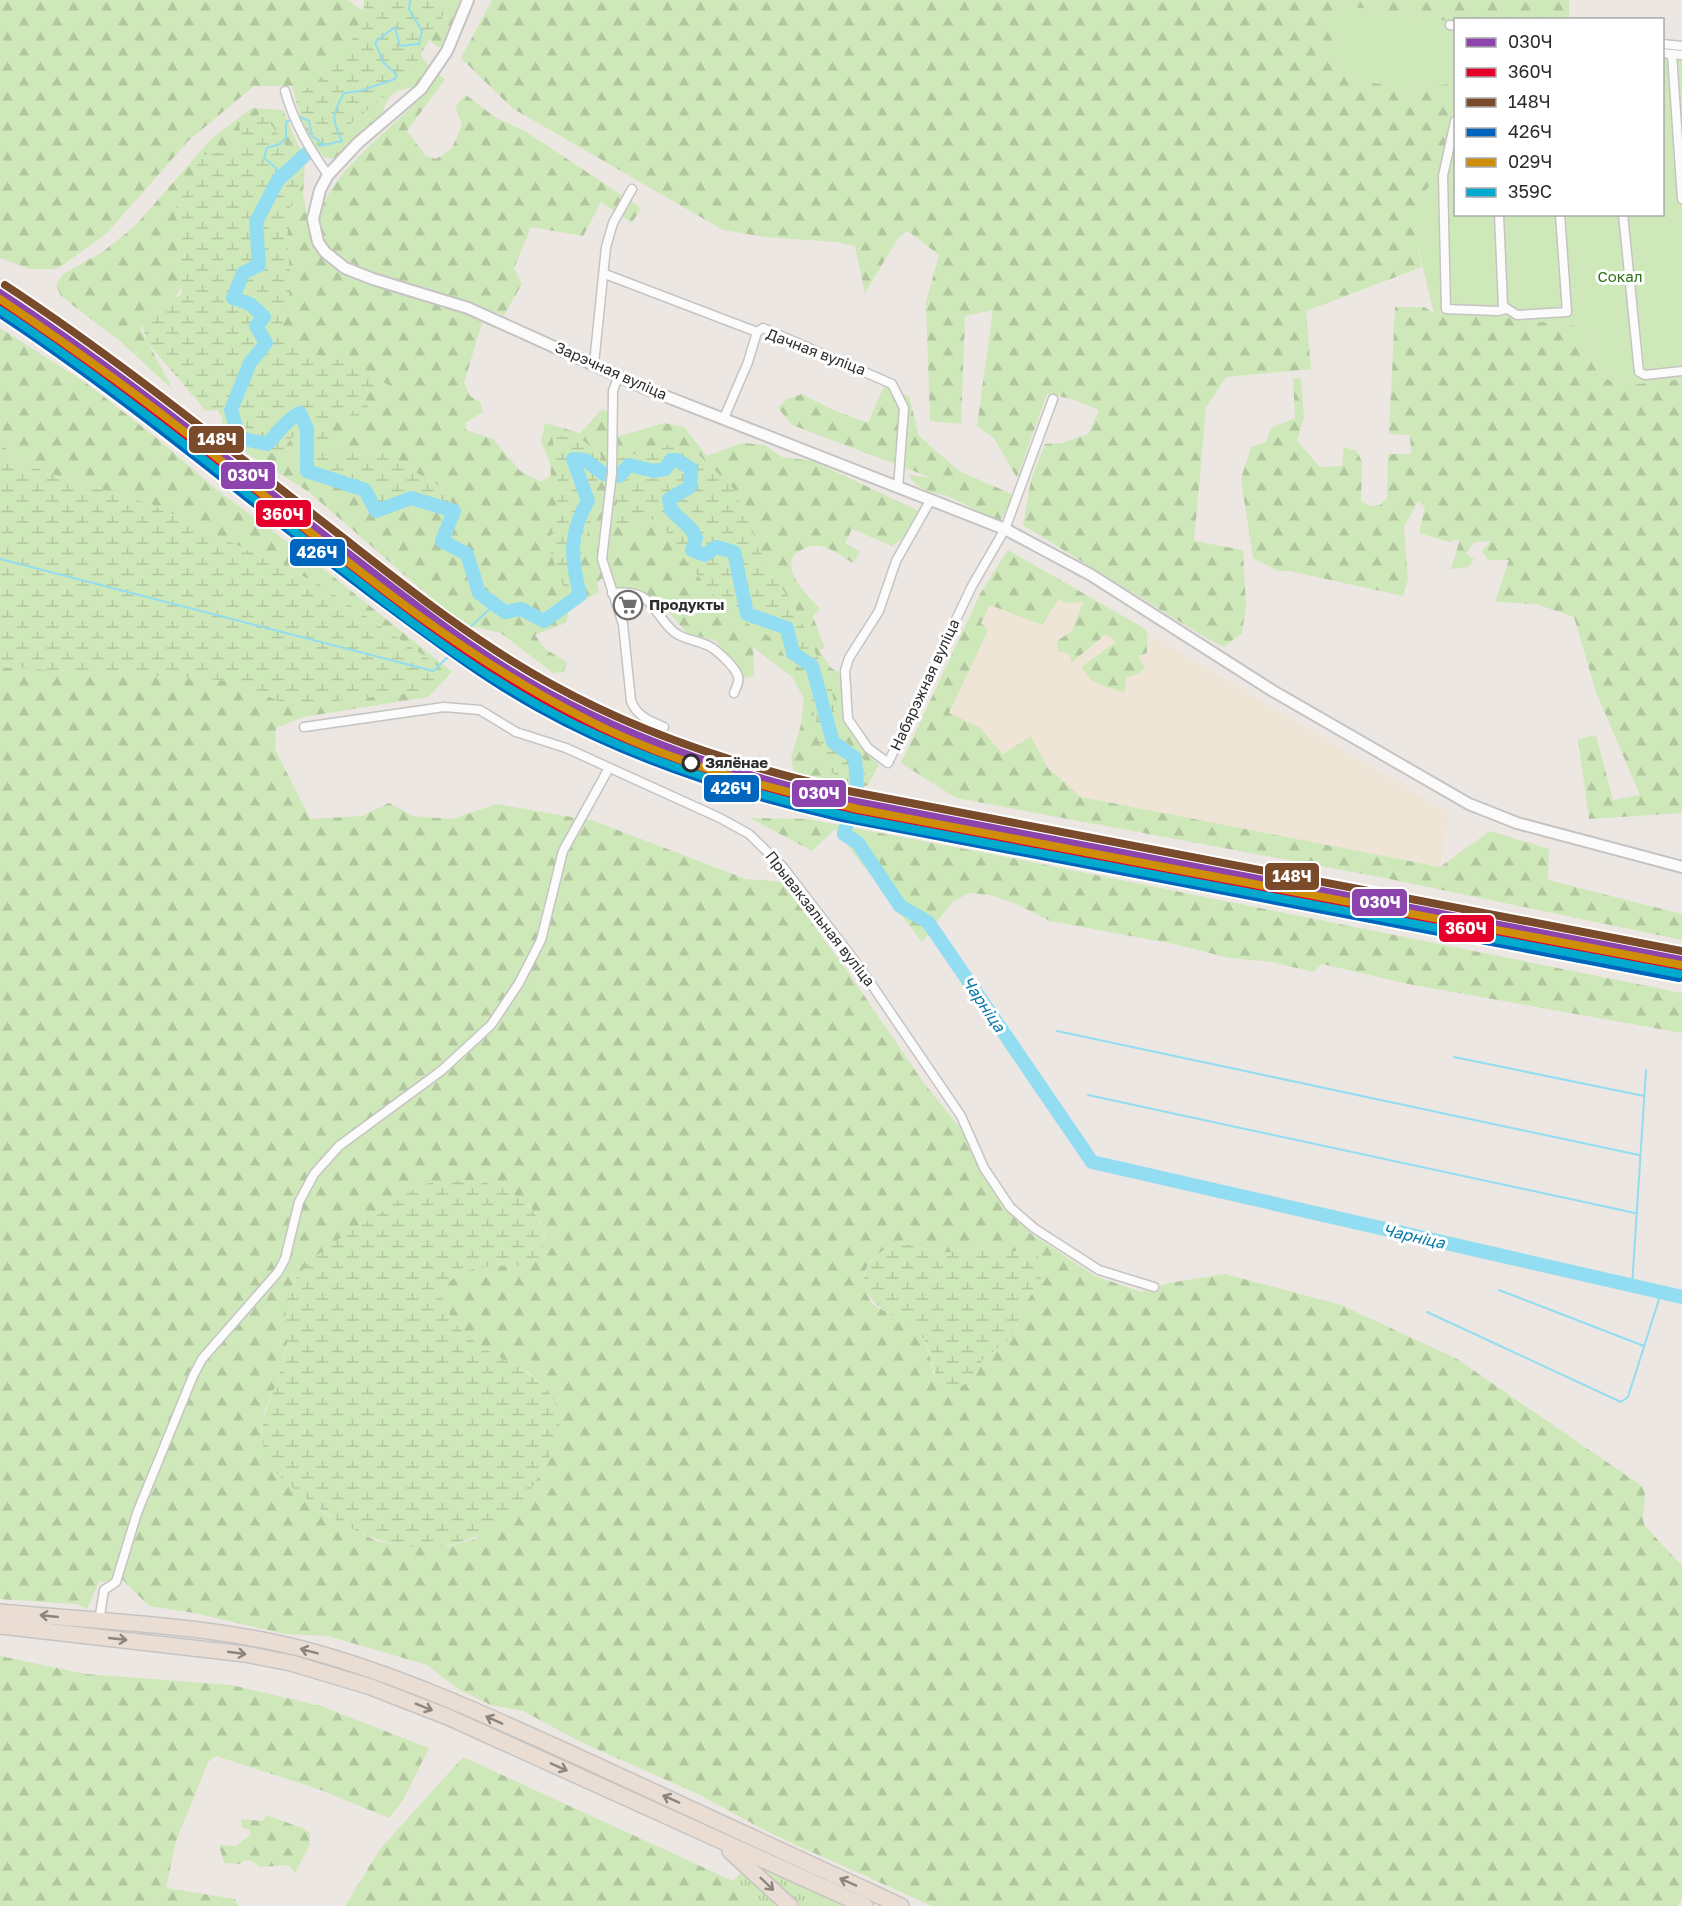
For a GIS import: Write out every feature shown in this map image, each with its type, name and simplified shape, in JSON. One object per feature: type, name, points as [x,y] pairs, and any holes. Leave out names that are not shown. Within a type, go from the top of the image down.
[{"type":"highway","points":[[0,1612],[259,1639],[365,1668],[417,1686],[561,1749],[901,1906]]},
{"type":"highway","points":[[0,1626],[245,1654],[291,1663],[360,1683],[448,1717],[865,1906]]},
{"type":"highway","points":[[711,1836],[749,1865],[790,1906]]},
{"type":"street","points":[[285,91],[292,113],[309,148],[328,175],[358,143],[422,89],[447,51],[468,0]]},
{"type":"street","points":[[1664,44],[1682,46]]},
{"type":"street","points":[[1682,55],[1667,53],[1682,199]]},
{"type":"street","points":[[1454,126],[1443,176],[1446,309],[1498,312],[1505,308]]},
{"type":"street","name":"Зарэчная вуліца","points":[[328,175],[320,190],[313,219],[318,242],[345,268],[373,279],[468,308],[618,377],[1005,530],[1091,575],[1371,749],[1489,814],[1682,867]]},
{"type":"street","points":[[594,364],[606,247],[613,223],[632,189]]},
{"type":"street","points":[[1499,216],[1505,308]]},
{"type":"street","points":[[1505,308],[1517,315],[1567,312],[1560,216]]},
{"type":"street","points":[[1623,216],[1639,372],[1646,375],[1682,370]]},
{"type":"street","name":"Дачная вуліца","points":[[605,274],[757,332],[763,328],[887,381],[896,389],[904,408],[898,488]]},
{"type":"street","points":[[723,418],[748,362],[757,332]]},
{"type":"street","points":[[618,377],[613,391],[612,473],[602,559],[623,624],[631,701],[634,710],[664,728]]},
{"type":"street","name":"Набярэжная вуліца","points":[[930,501],[897,561],[879,611],[849,658],[845,671],[848,719],[868,748],[888,763],[972,585],[1005,530],[1053,399]]},
{"type":"street","points":[[612,593],[632,595],[651,601],[673,631],[682,637],[710,646],[736,673],[738,681],[734,693]]},
{"type":"street","name":"Прывакзальная вуліца","points":[[304,727],[444,707],[480,710],[516,732],[566,748],[720,818],[758,841],[783,867],[861,969],[961,1116],[984,1168],[1010,1207],[1034,1228],[1100,1270],[1154,1287]]},
{"type":"street","points":[[99,1621],[104,1590],[116,1582],[137,1513],[202,1359],[278,1272],[285,1259],[300,1202],[315,1174],[339,1146],[441,1071],[491,1025],[519,983],[541,940],[563,851],[609,768]]},
{"type":"shaded area","points":[[1008,550],[1449,813],[1440,867],[901,763],[981,592]]},
{"type":"green space","points":[[0,0],[347,0],[404,39],[431,69],[418,88],[403,89],[391,96],[378,123],[372,127],[363,128],[362,138],[335,158],[327,158],[313,143],[292,86],[254,86],[188,141],[107,233],[57,269],[30,269],[0,258]]},
{"type":"green space","points":[[364,0],[448,0],[442,18],[417,61],[387,94],[351,123],[340,146],[320,154],[301,119],[295,96],[328,75],[363,23]]},
{"type":"green space","points":[[367,0],[462,0],[444,46],[438,47],[420,32]]},
{"type":"green space","points":[[492,0],[1569,0],[1569,18],[1454,18],[1454,23],[1410,89],[1454,83],[1449,160],[1418,251],[1422,267],[1306,311],[1311,369],[1226,377],[1206,408],[1194,541],[1243,550],[1246,607],[1242,633],[1224,647],[1023,525],[1031,480],[1045,444],[1062,443],[1088,434],[1099,410],[1072,399],[1047,394],[1017,478],[994,438],[977,426],[993,310],[965,316],[961,424],[930,421],[926,302],[939,255],[908,231],[899,237],[865,293],[855,246],[723,230],[512,108],[461,58]]},
{"type":"green space","points":[[1334,4],[1454,22],[1454,83],[1410,89],[1348,79],[1333,42]]},
{"type":"green space","name":"Сокал","points":[[1664,49],[1682,51],[1682,379],[1636,384],[1613,381],[1604,377],[1597,371],[1592,361],[1583,326],[1511,319],[1505,316],[1434,313],[1413,227],[1422,195],[1449,160],[1454,101],[1454,216],[1664,216]]},
{"type":"green space","points":[[439,75],[445,79],[407,131],[426,156],[436,159],[452,148],[462,125],[455,106],[466,95],[496,118],[525,131],[641,208],[632,223],[601,202],[583,236],[531,227],[514,268],[522,284],[504,315],[370,271],[332,250],[322,236],[319,218],[327,196],[347,169],[418,100]]},
{"type":"green space","points":[[252,108],[283,110],[305,161],[303,194],[311,236],[319,252],[343,272],[363,281],[483,319],[464,383],[470,396],[480,402],[483,412],[465,423],[466,430],[493,439],[520,471],[541,482],[551,475],[550,463],[541,441],[545,423],[580,433],[602,409],[611,413],[616,437],[664,423],[684,427],[707,456],[742,443],[765,445],[782,457],[813,461],[921,512],[910,533],[892,546],[852,529],[845,543],[860,552],[853,563],[828,548],[815,546],[801,550],[794,556],[791,563],[796,580],[820,608],[813,617],[825,648],[819,650],[831,668],[843,676],[844,723],[859,745],[879,765],[868,785],[862,787],[805,778],[793,769],[791,757],[801,725],[804,698],[792,677],[753,647],[754,676],[744,678],[716,641],[687,633],[655,597],[618,588],[604,577],[597,582],[599,592],[569,609],[566,623],[535,635],[545,649],[567,662],[564,672],[553,673],[501,633],[467,625],[444,609],[309,492],[233,445],[223,426],[198,259],[175,298],[140,328],[173,390],[121,342],[61,296],[56,285],[63,274],[101,253],[134,227],[212,138]]},
{"type":"green space","points":[[263,112],[304,173],[290,207],[287,240],[290,270],[289,306],[278,335],[318,355],[349,362],[392,387],[364,391],[369,413],[348,415],[332,423],[330,449],[380,452],[447,490],[454,511],[411,498],[376,511],[365,490],[307,471],[307,429],[299,429],[278,456],[234,435],[217,410],[206,411],[147,342],[141,319],[182,294],[179,275],[182,234],[174,212],[202,155],[244,148],[239,125]]},
{"type":"green space","points":[[1395,307],[1424,307],[1434,313],[1505,316],[1512,319],[1583,326],[1592,361],[1597,371],[1604,377],[1613,381],[1636,384],[1682,379],[1682,813],[1589,819],[1578,739],[1596,735],[1613,800],[1640,795],[1596,692],[1574,617],[1536,604],[1495,602],[1509,560],[1488,560],[1482,551],[1491,541],[1474,542],[1466,554],[1474,559],[1469,567],[1451,569],[1460,539],[1449,542],[1419,533],[1425,507],[1418,501],[1404,527],[1408,579],[1403,596],[1290,571],[1278,571],[1253,558],[1241,479],[1251,447],[1266,442],[1271,428],[1295,418],[1293,379],[1301,378],[1304,417],[1297,441],[1320,467],[1342,466],[1344,447],[1357,451],[1362,462],[1361,501],[1370,506],[1380,505],[1387,498],[1388,454],[1411,454],[1410,435],[1389,434]]},
{"type":"green space","points":[[0,328],[86,383],[158,439],[218,491],[315,562],[452,672],[428,697],[303,717],[276,728],[275,749],[310,819],[362,816],[389,803],[413,816],[452,819],[497,804],[594,821],[746,879],[782,882],[850,975],[923,1082],[969,1139],[1029,1232],[1095,1276],[1141,1292],[1169,1283],[1225,1274],[1341,1305],[1457,1359],[1643,1487],[1645,1526],[1682,1566],[1682,1900],[1677,1906],[932,1906],[772,1834],[700,1795],[583,1743],[523,1711],[491,1705],[460,1690],[427,1665],[328,1636],[285,1634],[194,1613],[149,1606],[123,1580],[99,1582],[87,1609],[76,1604],[0,1599],[0,667],[234,681],[290,706],[427,691],[433,662],[319,584],[151,504],[74,482],[17,461],[6,449],[0,426]],"holes":[[[465,1181],[529,1205],[541,1222],[545,1239],[526,1265],[490,1265],[456,1276],[441,1293],[445,1305],[450,1316],[465,1334],[494,1355],[527,1371],[537,1380],[559,1414],[475,1539],[450,1546],[404,1546],[376,1541],[322,1512],[261,1432],[265,1409],[277,1383],[287,1344],[388,1208],[421,1186],[437,1182]],[[905,1244],[943,1253],[981,1247],[1005,1252],[1026,1250],[1041,1281],[1022,1308],[1012,1338],[983,1359],[970,1382],[933,1374],[930,1356],[919,1334],[906,1322],[875,1306],[866,1293],[864,1280],[870,1261],[881,1253]]]},
{"type":"green space","points":[[884,386],[909,396],[919,436],[959,471],[1014,495],[1000,521],[945,495],[924,489],[908,475],[932,478],[792,425],[778,408],[787,399],[802,394],[835,411],[868,423]]},
{"type":"green space","points":[[0,426],[6,449],[17,461],[74,482],[151,504],[319,584],[433,662],[446,674],[427,691],[290,706],[234,681],[0,667]]},
{"type":"green space","points":[[552,434],[584,441],[601,455],[591,522],[568,599],[549,549],[559,490]]},
{"type":"green space","points":[[668,445],[696,452],[733,488],[769,569],[795,607],[832,689],[837,732],[870,766],[857,787],[827,770],[804,672],[784,655],[772,638],[728,612],[685,560],[658,518],[631,525],[615,523],[619,476],[617,459]]},
{"type":"green space","points":[[1008,550],[1147,630],[1147,653],[1138,656],[1145,667],[1138,674],[1127,677],[1124,693],[1093,682],[1081,667],[1116,642],[1106,634],[1071,663],[1070,654],[1058,651],[1057,641],[1072,631],[1083,602],[1068,603],[1059,599],[1042,625],[990,605],[981,623],[988,630],[949,713],[979,727],[1003,754],[1031,736],[1047,767],[1081,797],[1440,867],[1490,831],[1549,849],[1548,880],[1682,914],[1682,940],[1385,878],[956,798],[901,763],[981,592]]},
{"type":"green space","points":[[750,818],[807,819],[1682,993],[1682,1033],[1408,984],[1322,964],[1313,972],[1272,962],[1229,958],[1174,944],[1050,921],[1014,903],[990,895],[969,893],[952,902],[922,942],[835,829],[812,851]]},
{"type":"green space","points":[[475,1180],[510,1192],[525,1202],[537,1217],[543,1230],[542,1253],[532,1263],[524,1265],[478,1268],[467,1271],[448,1283],[441,1293],[451,1316],[465,1334],[538,1381],[551,1395],[559,1414],[560,1425],[557,1437],[546,1464],[522,1500],[490,1528],[464,1541],[438,1547],[410,1546],[383,1541],[330,1516],[283,1479],[266,1456],[262,1433],[263,1423],[286,1350],[288,1297],[297,1277],[319,1254],[413,1190],[435,1182]]},
{"type":"green space","points":[[905,1244],[943,1253],[981,1247],[1005,1252],[1026,1250],[1037,1255],[1041,1263],[1041,1281],[1022,1308],[1012,1338],[983,1359],[970,1382],[956,1388],[942,1385],[935,1373],[928,1347],[920,1335],[880,1307],[871,1299],[866,1290],[864,1280],[868,1267],[875,1257],[888,1248]]},
{"type":"green space","points":[[0,1656],[86,1674],[231,1685],[321,1706],[429,1748],[403,1800],[389,1818],[318,1789],[216,1756],[208,1762],[176,1841],[166,1888],[235,1899],[238,1906],[0,1906]]},
{"type":"green space","points":[[463,1757],[733,1881],[767,1906],[345,1906],[380,1849]]},
{"type":"green space","points":[[266,1815],[310,1833],[309,1846],[295,1873],[289,1865],[260,1867],[252,1861],[244,1860],[241,1864],[224,1863],[219,1845],[236,1846],[251,1834],[249,1830],[241,1827],[241,1819],[263,1821]]},
{"type":"green space","points":[[763,1868],[846,1906],[797,1906]]},
{"type":"green space","points":[[742,1871],[782,1906],[767,1906],[733,1881]]},
{"type":"waterway","name":"Чарніца","points":[[319,146],[342,141],[334,117],[344,93],[360,91],[395,79],[397,75],[383,62],[375,42],[395,27],[400,46],[419,44],[422,31],[409,9],[410,0]]},
{"type":"waterway","name":"Чарніца","points":[[298,116],[309,121],[312,136],[323,144]]},
{"type":"waterway","name":"Чарніца","points":[[278,180],[276,168],[264,158],[267,148],[280,144],[286,138],[286,122],[293,119]]},
{"type":"waterway","name":"Чарніца","points":[[306,154],[278,180],[256,222],[259,265],[243,273],[233,298],[250,304],[264,317],[256,326],[266,343],[250,363],[231,410],[239,438],[267,444],[286,423],[300,413],[307,429],[307,471],[365,490],[376,511],[411,498],[454,511],[442,541],[467,554],[479,593],[505,612],[521,609],[544,621],[580,595],[573,547],[577,525],[588,501],[573,459],[585,460],[604,474]]},
{"type":"waterway","name":"Чарніца","points":[[619,476],[629,465],[654,471],[665,469],[671,460],[677,460],[691,469],[690,487],[669,499],[671,510],[691,529],[696,538],[692,550],[705,555],[716,547],[734,552],[747,614],[787,628],[793,653],[812,666],[833,742],[855,758],[857,787],[844,834],[858,843],[900,906],[928,922],[1092,1162],[1682,1297]]},
{"type":"waterway","points":[[0,559],[433,671],[449,656],[468,629],[494,605]]},
{"type":"waterway","points":[[1057,1031],[1639,1155]]},
{"type":"waterway","points":[[1454,1057],[1644,1096]]},
{"type":"waterway","points":[[1632,1286],[1646,1070]]},
{"type":"waterway","points":[[1088,1095],[1635,1213]]},
{"type":"waterway","points":[[1499,1290],[1644,1346]]},
{"type":"waterway","points":[[1427,1312],[1621,1402],[1628,1397],[1661,1293]]},
{"type":"transit line","name":"148Ч","points":[[5,285],[133,376],[392,576],[471,634],[553,685],[660,735],[734,761],[848,791],[1682,951]]},
{"type":"transit line","name":"030Ч","points":[[0,293],[129,384],[467,643],[550,694],[657,743],[732,770],[846,800],[1682,960]]},
{"type":"transit line","name":"029Ч","points":[[0,299],[155,409],[340,556],[480,658],[580,716],[647,747],[751,782],[858,809],[1682,965]]},
{"type":"transit line","name":"360Ч","points":[[0,304],[128,394],[386,594],[463,650],[544,701],[580,720],[653,752],[728,778],[844,809],[1680,969]]},
{"type":"transit line","name":"359С","points":[[0,310],[146,414],[357,580],[464,659],[501,683],[578,726],[645,755],[749,791],[856,818],[1680,974]]},
{"type":"transit line","name":"426Ч","points":[[0,314],[144,417],[378,599],[476,670],[517,696],[574,727],[648,760],[725,787],[842,818],[1679,978]]},
{"type":"place","name":"Продукты","points":[[628,605]]},
{"type":"place","name":"Зялёнае","points":[[691,763]]}]
